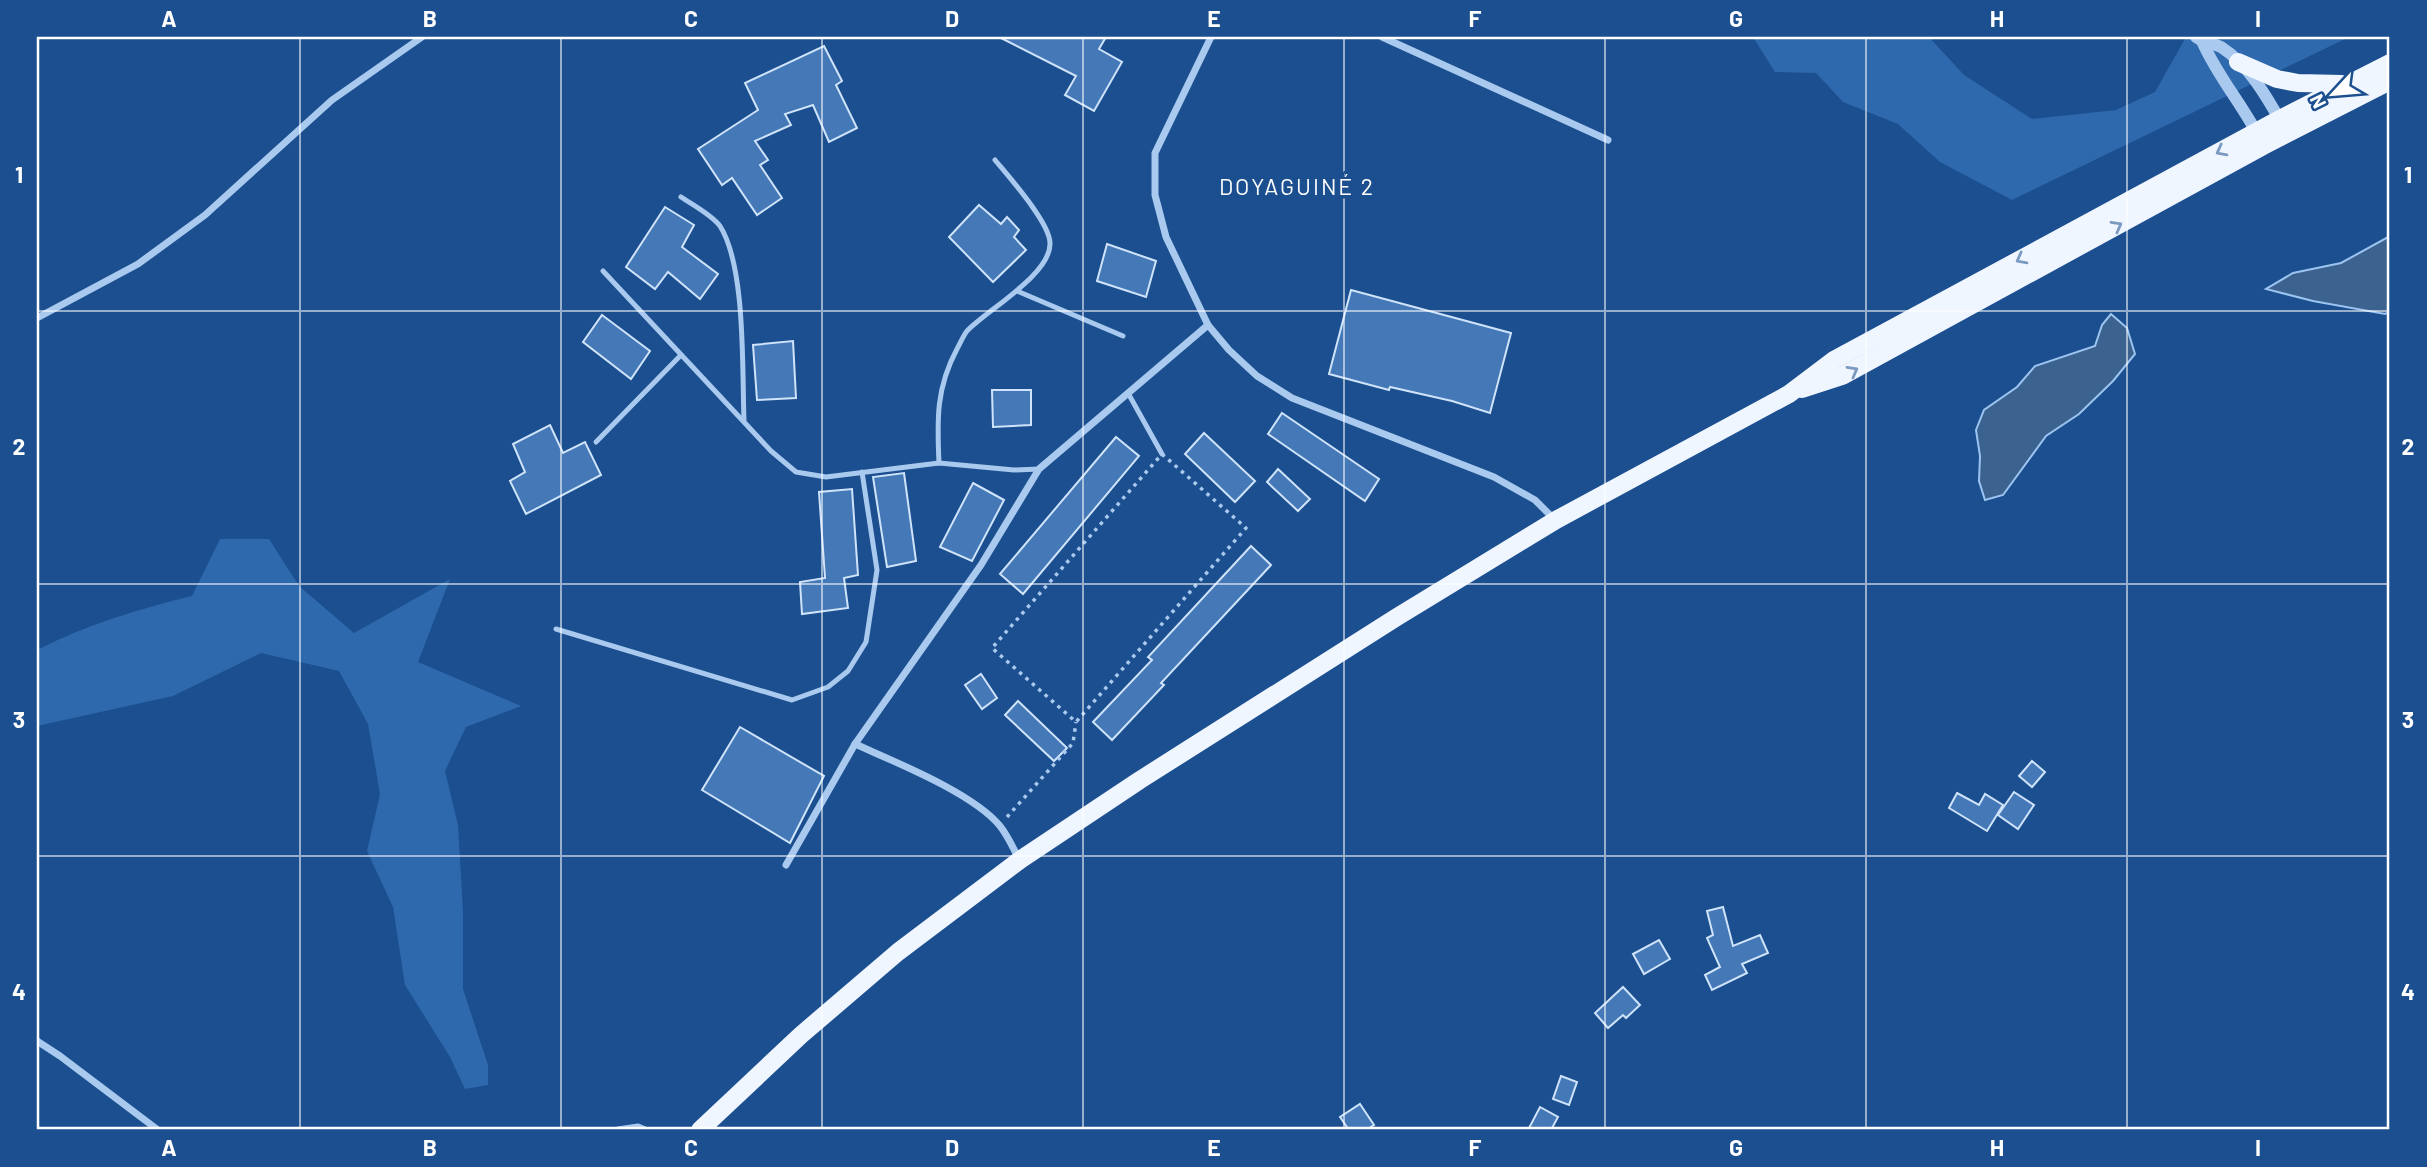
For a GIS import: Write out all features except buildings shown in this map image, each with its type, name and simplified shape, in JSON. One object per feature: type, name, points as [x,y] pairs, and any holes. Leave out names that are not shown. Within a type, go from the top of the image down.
[{"type":"main road","points":[[2238,62],[2277,79],[2298,83],[2346,84]]},
{"type":"main road","points":[[2284,126],[2346,84],[2390,63]]},
{"type":"main road","points":[[700,1130],[801,1035],[898,952],[1020,860],[1350,646],[1556,520],[1788,394],[1834,360],[2284,126],[2390,81]]},
{"type":"street","points":[[37,318],[138,264],[205,215],[332,100],[422,37]]},
{"type":"street","points":[[1211,37],[1155,153],[1155,195],[1166,237],[1208,325],[1229,351],[1257,376],[1292,398],[1494,477],[1535,500],[1556,520]]},
{"type":"street","points":[[1382,37],[1608,140]]},
{"type":"street","points":[[2199,39],[2220,47],[2238,62],[2259,86],[2284,126]]},
{"type":"street","points":[[2199,39],[2245,110],[2260,139]]},
{"type":"street","points":[[786,865],[855,744],[981,565],[1039,469],[1208,325]]},
{"type":"street","points":[[855,744],[925,775],[978,807],[999,825],[1020,860]]},
{"type":"street","points":[[37,1041],[158,1130]]},
{"type":"street","points":[[618,1130],[638,1127],[645,1130]]},
{"type":"lane","points":[[939,463],[937,412],[945,371],[967,332],[1017,291],[1046,259],[1051,243],[1041,218],[995,160]]},
{"type":"lane","points":[[681,197],[719,224],[730,247],[738,286],[744,422]]},
{"type":"lane","points":[[603,271],[771,451],[796,471],[826,477],[939,463],[1014,470],[1039,469]]},
{"type":"lane","points":[[1017,291],[1123,336]]},
{"type":"lane","points":[[596,442],[681,355]]},
{"type":"lane","points":[[1128,393],[1162,454]]},
{"type":"lane","points":[[556,629],[792,700],[828,687],[848,671],[866,642],[868,630],[877,570],[862,472]]},
{"type":"path","points":[[999,825],[1073,743],[1076,722],[1246,528],[1162,454],[992,648],[1076,722]]},
{"type":"shaded area","points":[[1753,37],[1929,37],[1964,75],[2032,119],[2116,110],[2155,92],[2186,37],[2349,37],[2012,200],[1940,162],[1898,124],[1843,102],[1816,73],[1775,72]]},
{"type":"shaded area","points":[[2390,236],[2390,311],[2385,314],[2266,289],[2293,273],[2341,263]]},
{"type":"shaded area","points":[[2111,314],[2127,328],[2135,354],[2113,381],[2079,414],[2046,436],[2003,495],[1985,500],[1979,481],[1980,456],[1976,430],[1984,410],[2017,387],[2035,366],[2095,346],[2102,325]]},
{"type":"shaded area","points":[[220,539],[269,539],[299,586],[354,633],[450,579],[418,662],[521,706],[466,727],[445,771],[458,825],[463,911],[463,989],[488,1065],[488,1085],[465,1089],[450,1057],[405,985],[393,907],[367,851],[380,794],[368,724],[339,671],[261,653],[173,696],[37,726],[37,650],[113,618],[192,596]]},
{"type":"district","name":"DOYAGUINÉ 2","points":[[1297,186]]}]
